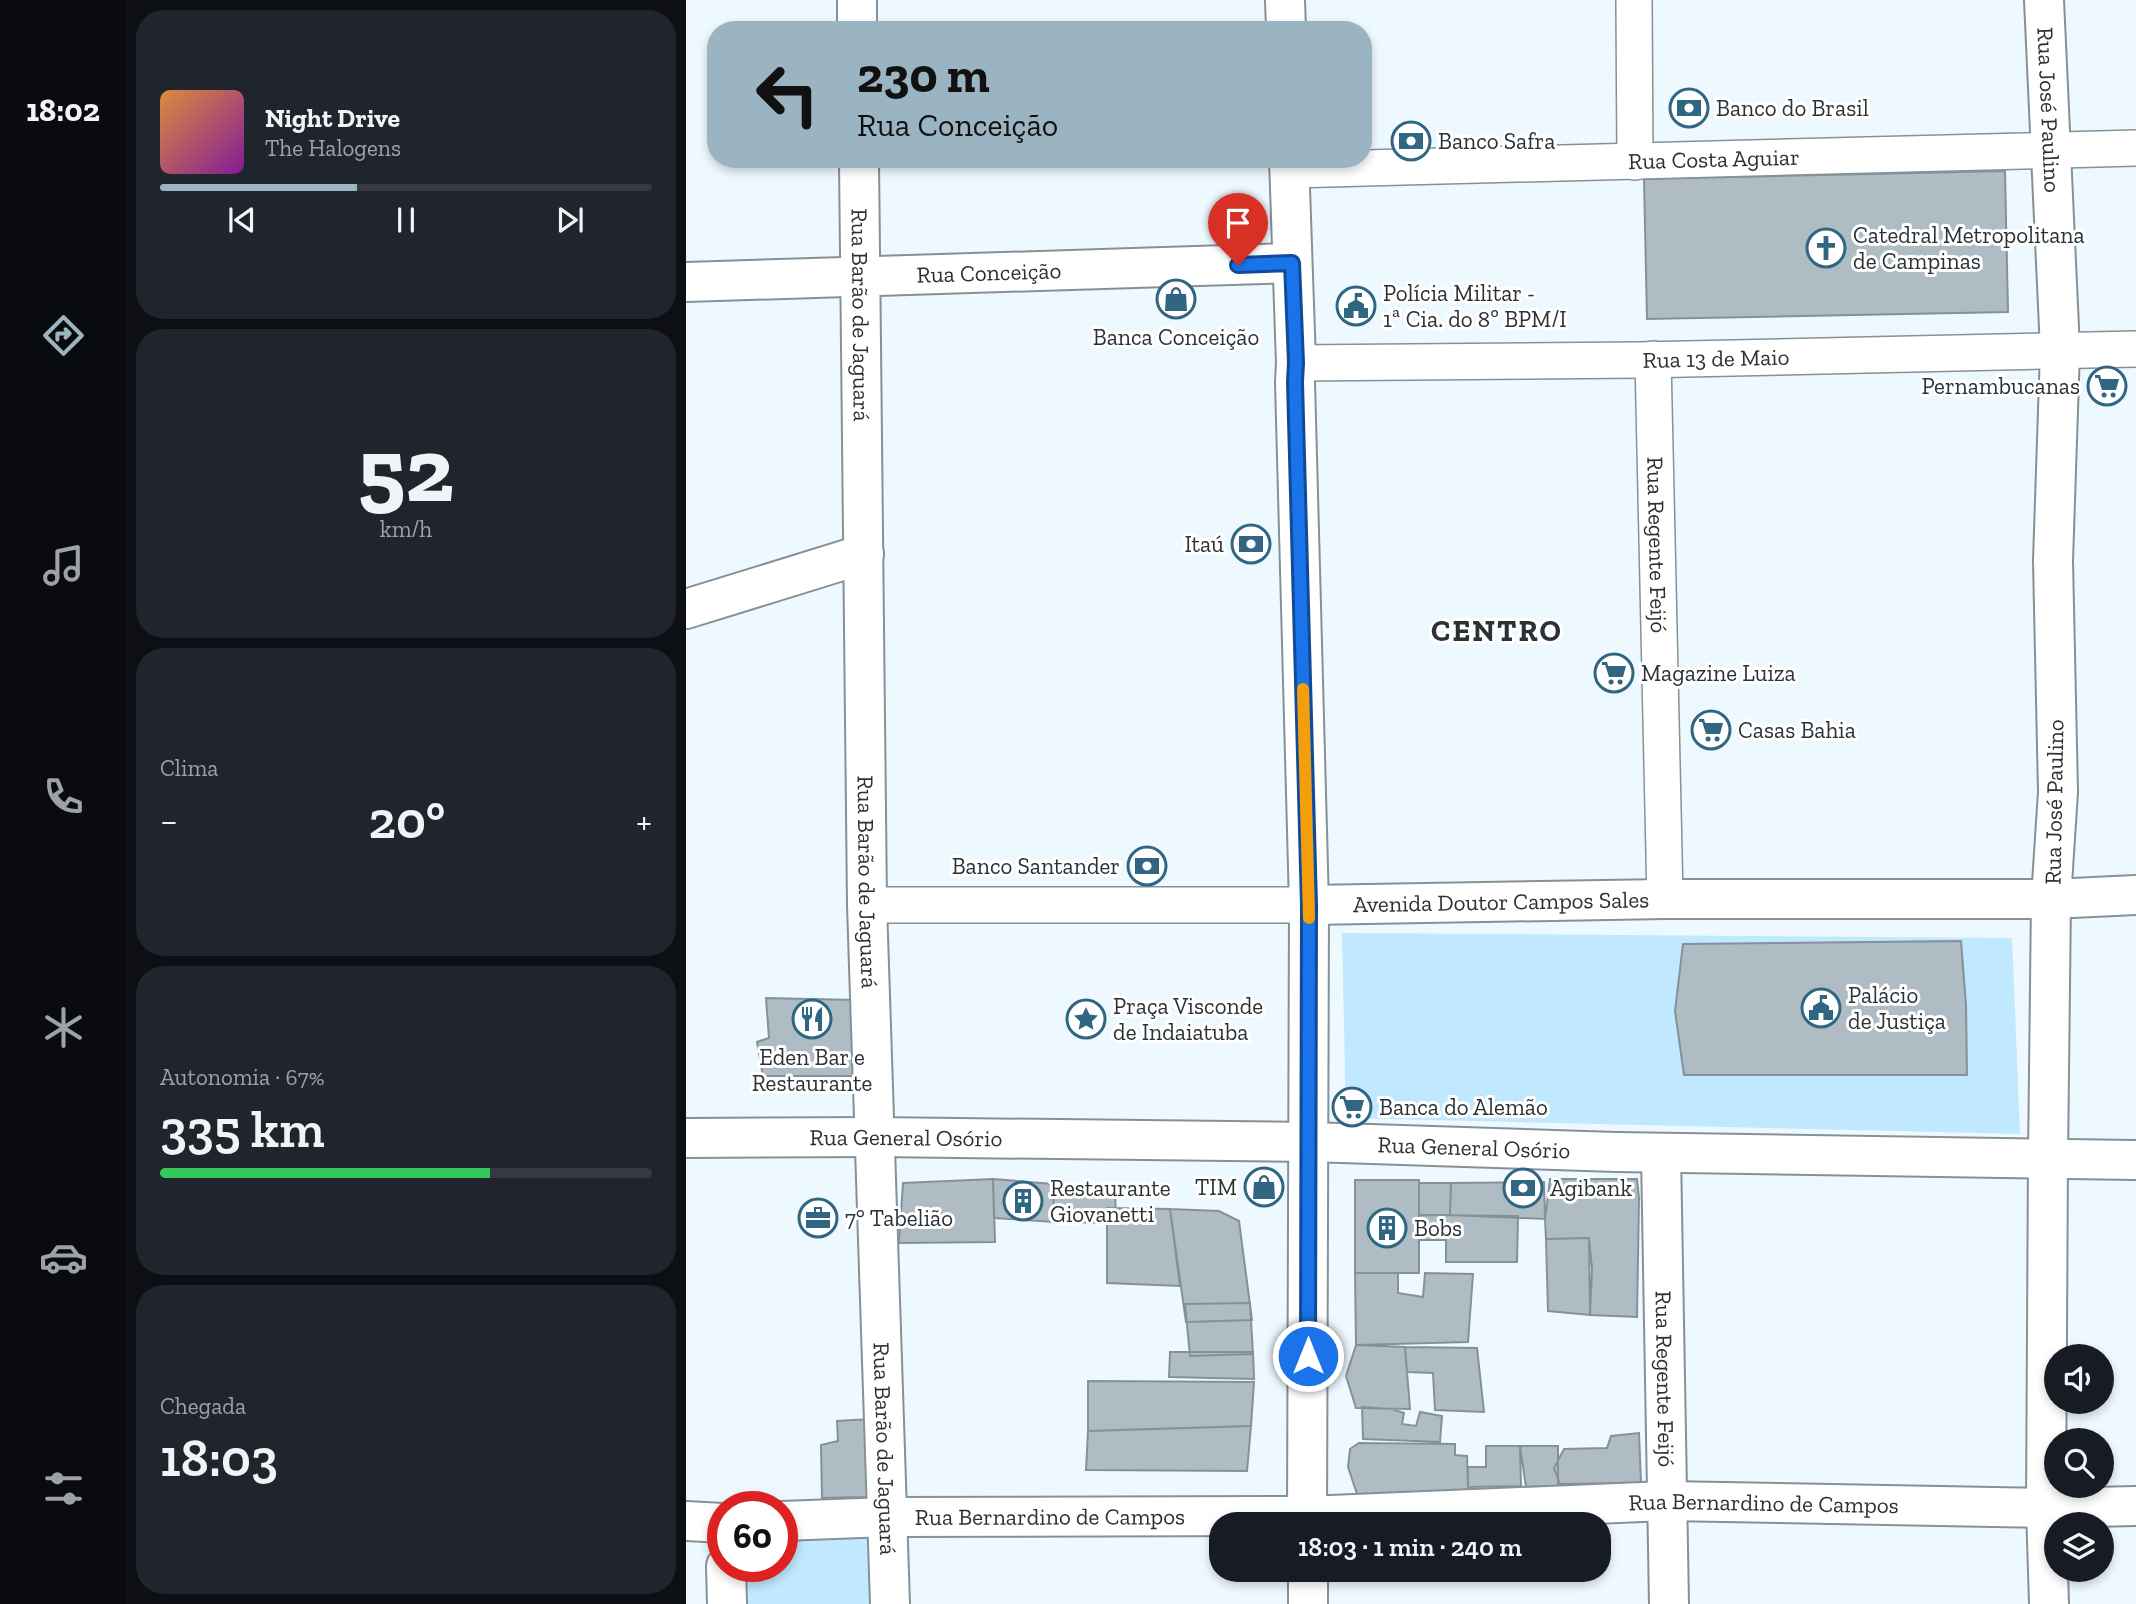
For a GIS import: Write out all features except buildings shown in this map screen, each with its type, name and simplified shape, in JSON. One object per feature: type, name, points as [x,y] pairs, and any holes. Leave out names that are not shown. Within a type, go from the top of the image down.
[{"type":"main road","points":[[857,0],[857,21]]},
{"type":"main road","points":[[1285,0],[1286,21]]},
{"type":"main road","name":"Rua José Paulino","points":[[2044,0],[2060,351],[2053,561],[2058,792],[2051,899],[2048,1158],[2046,1508],[2049,1604]]},
{"type":"main road","name":"Rua Barão de Jaguará","points":[[859,168],[867,905],[890,1604]]},
{"type":"main road","points":[[1289,168],[1309,905],[1307,1512]]},
{"type":"main road","name":"Rua Conceição","points":[[686,282],[1292,263]]},
{"type":"main road","points":[[686,608],[863,554]]},
{"type":"main road","name":"Avenida Doutor Campos Sales","points":[[1309,905],[1665,899],[2051,899],[2136,895]]},
{"type":"main road","name":"Rua General Osório","points":[[686,1138],[876,1137],[1309,1142],[1661,1153],[2136,1160]]},
{"type":"main road","name":"Rua Regente Feijó","points":[[1661,1153],[1669,1604]]},
{"type":"main road","name":"Rua Bernardino de Campos","points":[[1458,1512],[1666,1501],[2046,1508],[2136,1506]]},
{"type":"main road","name":"Rua Bernardino de Campos","points":[[798,1520],[887,1517],[1209,1519]]},
{"type":"main road","points":[[686,1521],[707,1522]]},
{"type":"main road","points":[[726,1582],[727,1604]]},
{"type":"main road","points":[[1308,1582],[1308,1604]]},
{"type":"street","points":[[1634,0],[1635,162]]},
{"type":"street","name":"Rua Costa Aguiar","points":[[1372,164],[1635,162],[2136,148]]},
{"type":"street","name":"Rua 13 de Maio","points":[[1296,363],[2136,349]]},
{"type":"street","name":"Rua Regente Feijó","points":[[1653,359],[1665,899]]},
{"type":"street","name":"Avenida Doutor Campos Sales","points":[[867,905],[1309,905]]},
{"type":"shaded area","points":[[1342,933],[2012,938],[2020,1134],[1346,1118]]},
{"type":"shaded area","points":[[798,1525],[896,1525],[897,1604],[729,1604],[728,1582],[798,1582]]},
{"type":"slow traffic","points":[[1303,689],[1309,918]]},
{"type":"place","name":"Banco do Brasil","points":[[1689,108]]},
{"type":"place","name":"Banco Safra","points":[[1411,141]]},
{"type":"place","name":"Catedral Metropolitana de Campinas","points":[[1826,248]]},
{"type":"place","name":"Banca Conceição","points":[[1176,299]]},
{"type":"place","name":"Polícia Militar - 1ª Cia. do 8º BPM/I","points":[[1356,306]]},
{"type":"place","name":"Pernambucanas","points":[[2107,386]]},
{"type":"place","name":"Itaú","points":[[1251,544]]},
{"type":"place","name":"Magazine Luiza","points":[[1614,673]]},
{"type":"place","name":"Casas Bahia","points":[[1711,730]]},
{"type":"place","name":"Banco Santander","points":[[1147,866]]},
{"type":"place","name":"Palácio de Justiça","points":[[1821,1008]]},
{"type":"place","name":"Eden Bar e Restaurante","points":[[812,1019]]},
{"type":"place","name":"Praça Visconde de Indaiatuba","points":[[1086,1019]]},
{"type":"place","name":"Banca do Alemão","points":[[1352,1107]]},
{"type":"place","name":"TIM","points":[[1264,1187]]},
{"type":"place","name":"Agibank","points":[[1523,1188]]},
{"type":"place","name":"Restaurante Giovanetti","points":[[1023,1201]]},
{"type":"place","name":"7° Tabelião","points":[[818,1218]]},
{"type":"place","name":"Bobs","points":[[1387,1228]]},
{"type":"district","name":"CENTRO","points":[[1497,631]]},
{"type":"route","points":[[1238,265],[1292,263],[1309,905],[1308,1356]]}]
